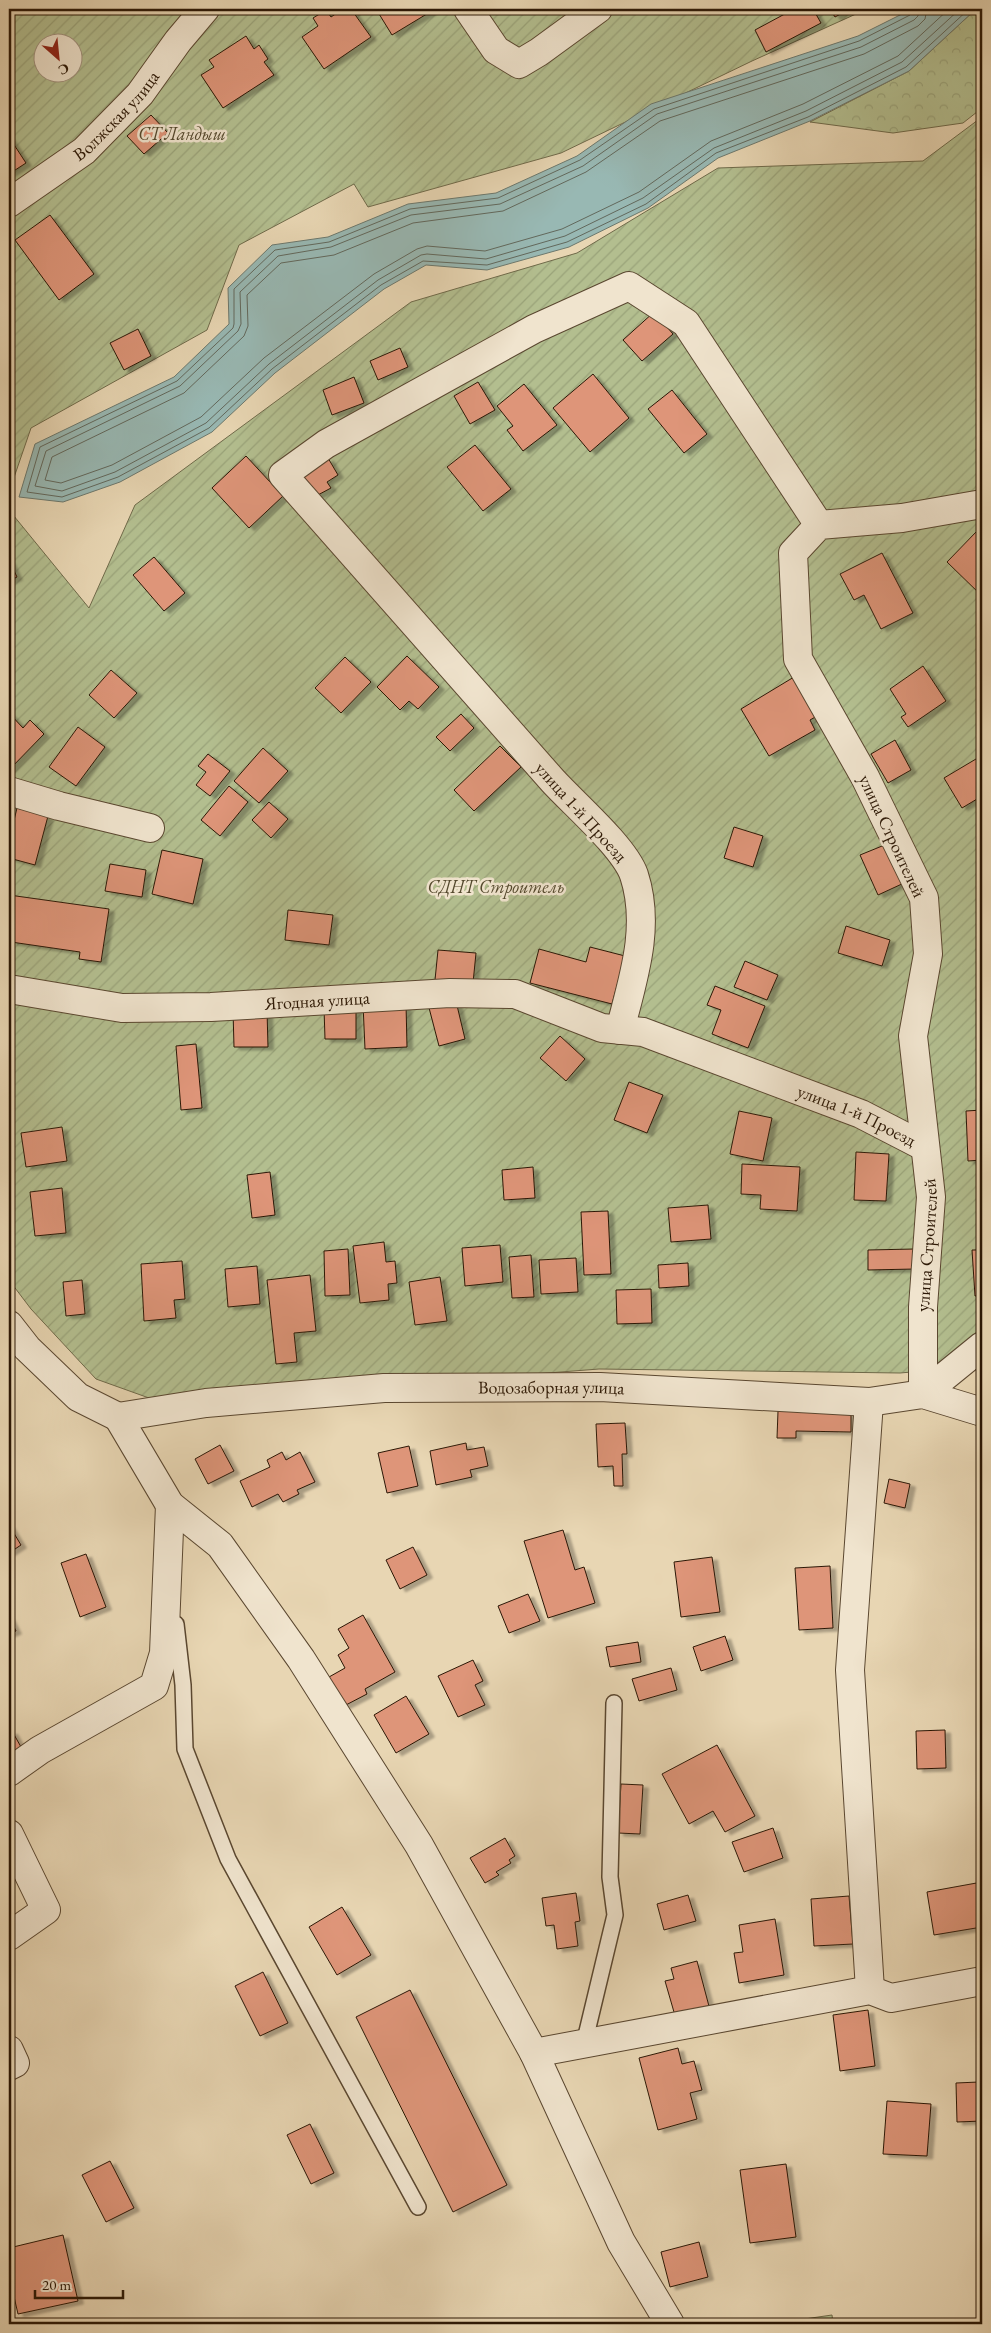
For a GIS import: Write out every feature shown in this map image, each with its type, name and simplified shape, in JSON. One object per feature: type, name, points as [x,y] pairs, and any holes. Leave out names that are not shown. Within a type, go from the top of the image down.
[{"type":"street","name":"Волжская улица","points":[[9,203],[84,150],[140,94],[178,41],[205,9]]},
{"type":"street","points":[[468,9],[496,50],[519,64],[539,52],[598,9]]},
{"type":"street","name":"улица 1-й Проезд","points":[[820,525],[686,322],[629,286],[525,334],[326,444],[283,475],[554,781],[622,853],[633,873],[642,925],[638,958],[620,1030],[643,1032],[852,1110],[925,1147]]},
{"type":"street","points":[[820,525],[902,518],[982,504]]},
{"type":"street","name":"улица Строителей","points":[[820,525],[793,553],[798,659],[866,776],[924,898],[928,954],[913,1036],[932,1197],[924,1307],[923,1394]]},
{"type":"street","points":[[9,791],[150,828]]},
{"type":"street","name":"Ягодная улица","points":[[9,989],[122,1008],[211,1007],[450,993],[515,994],[602,1028],[620,1030]]},
{"type":"street","points":[[9,1325],[27,1348],[78,1397],[118,1417],[170,1505],[220,1545],[301,1659],[419,1845],[534,2053],[621,2242],[670,2324]]},
{"type":"street","points":[[923,1394],[982,1346]]},
{"type":"street","name":"Водозаборная улица","points":[[118,1417],[206,1403],[384,1388],[600,1387],[869,1402],[923,1394],[982,1412]]},
{"type":"street","points":[[869,1402],[850,1670],[870,1990]]},
{"type":"street","points":[[9,1772],[40,1750],[154,1686],[164,1653],[170,1505]]},
{"type":"street","points":[[9,1834],[46,1910],[9,1936]]},
{"type":"street","points":[[534,2053],[870,1990],[891,1998],[982,1982]]},
{"type":"street","points":[[9,2050],[15,2063],[9,2066]]},
{"type":"lane","points":[[168,1552],[183,1685],[185,1750],[228,1859],[418,2207]]},
{"type":"lane","points":[[584,2044],[615,1916],[610,1877],[614,1703]]},
{"type":"green space","name":"СТ Ландыш","points":[[9,9],[867,9],[752,61],[561,153],[368,207],[354,184],[239,245],[207,330],[31,428],[9,492]]},
{"type":"green space","points":[[976,9],[982,9],[982,108],[963,123],[893,133],[810,122],[909,71]]},
{"type":"green space","name":"СДНТ Строитель","points":[[982,117],[982,1366],[900,1373],[599,1369],[163,1403],[96,1379],[31,1309],[9,1280],[9,510],[89,608],[135,505],[411,302],[577,253],[718,168],[923,161]]},
{"type":"green space","points":[[832,2315],[833,2324],[770,2324]]},
{"type":"water","points":[[912,9],[976,9],[909,71],[810,121],[718,158],[648,208],[569,247],[487,270],[426,265],[384,289],[275,373],[212,432],[120,482],[63,502],[19,497],[35,444],[174,377],[229,324],[228,288],[272,245],[328,237],[408,204],[496,193],[577,156],[651,104],[858,36]]},
{"type":"building","points":[[343,9],[351,9],[371,37],[324,69],[302,37],[318,26],[313,18],[326,10],[331,17]]},
{"type":"building","points":[[376,9],[435,9],[392,35]]},
{"type":"building","points":[[794,9],[813,9],[821,23],[766,52],[755,30]]},
{"type":"building","points":[[830,9],[850,9],[835,17]]},
{"type":"building","points":[[246,36],[254,49],[259,45],[268,59],[264,62],[274,75],[223,108],[201,75],[214,67],[209,60]]},
{"type":"building","points":[[151,115],[168,133],[144,154],[127,136]]},
{"type":"building","points":[[9,137],[26,163],[9,174]]},
{"type":"building","points":[[50,215],[94,274],[59,300],[15,240]]},
{"type":"building","points":[[654,312],[673,334],[642,361],[623,340]]},
{"type":"building","points":[[138,329],[151,356],[124,370],[110,343]]},
{"type":"building","points":[[400,348],[408,367],[378,380],[370,361]]},
{"type":"building","points":[[593,374],[629,418],[590,452],[553,408]]},
{"type":"building","points":[[354,377],[364,403],[332,415],[323,390]]},
{"type":"building","points":[[478,382],[495,410],[470,424],[454,396]]},
{"type":"building","points":[[524,384],[557,425],[523,451],[507,430],[513,426],[497,406]]},
{"type":"building","points":[[672,390],[707,434],[684,453],[648,409]]},
{"type":"building","points":[[475,445],[511,489],[483,511],[447,467]]},
{"type":"building","points":[[246,456],[283,496],[249,528],[212,488]]},
{"type":"building","points":[[328,458],[338,475],[327,482],[331,488],[316,496],[302,474]]},
{"type":"building","points":[[977,531],[982,537],[982,596],[947,562]]},
{"type":"building","points":[[882,553],[913,613],[881,629],[864,595],[854,600],[840,574]]},
{"type":"building","points":[[154,557],[185,593],[164,611],[133,575]]},
{"type":"building","points":[[9,560],[17,577],[9,581]]},
{"type":"building","points":[[407,656],[439,687],[418,709],[409,701],[400,710],[377,687]]},
{"type":"building","points":[[345,657],[371,682],[341,713],[315,688]]},
{"type":"building","points":[[923,666],[946,701],[908,727],[901,717],[906,714],[890,689]]},
{"type":"building","points":[[111,670],[137,693],[114,718],[89,695]]},
{"type":"building","points":[[794,677],[817,716],[810,720],[815,730],[769,756],[741,709]]},
{"type":"building","points":[[9,713],[23,728],[30,720],[44,734],[9,770]]},
{"type":"building","points":[[461,714],[474,728],[450,751],[436,737]]},
{"type":"building","points":[[78,727],[105,747],[76,786],[49,767]]},
{"type":"building","points":[[895,740],[911,770],[888,783],[871,754]]},
{"type":"building","points":[[500,746],[521,767],[474,811],[454,790]]},
{"type":"building","points":[[263,748],[288,771],[259,803],[234,781]]},
{"type":"building","points":[[208,754],[230,771],[210,796],[196,785],[206,772],[198,766]]},
{"type":"building","points":[[981,756],[982,796],[962,808],[944,778]]},
{"type":"building","points":[[229,786],[248,802],[220,836],[201,820]]},
{"type":"building","points":[[269,802],[288,819],[271,838],[252,820]]},
{"type":"building","points":[[17,808],[48,816],[35,865],[9,858],[9,841]]},
{"type":"building","points":[[734,827],[763,836],[753,867],[724,858]]},
{"type":"building","points":[[887,844],[904,883],[878,895],[860,855]]},
{"type":"building","points":[[162,850],[203,859],[193,904],[152,894]]},
{"type":"building","points":[[110,864],[146,870],[142,897],[105,891]]},
{"type":"building","points":[[9,895],[109,909],[101,962],[79,959],[80,952],[11,942]]},
{"type":"building","points":[[288,910],[333,915],[329,945],[285,940]]},
{"type":"building","points":[[846,926],[890,940],[882,966],[838,953]]},
{"type":"building","points":[[590,947],[625,956],[612,1004],[530,983],[539,949],[586,962]]},
{"type":"building","points":[[438,950],[476,953],[473,983],[435,980]]},
{"type":"building","points":[[745,961],[778,975],[767,1000],[734,987]]},
{"type":"building","points":[[715,986],[765,1006],[748,1048],[712,1034],[721,1010],[707,1005]]},
{"type":"building","points":[[455,997],[465,1039],[439,1046],[428,1004]]},
{"type":"building","points":[[406,1003],[407,1047],[365,1049],[363,1004]]},
{"type":"building","points":[[356,1007],[356,1039],[325,1039],[324,1008]]},
{"type":"building","points":[[233,1010],[267,1010],[268,1047],[234,1047]]},
{"type":"building","points":[[560,1036],[585,1059],[566,1081],[540,1058]]},
{"type":"building","points":[[196,1044],[202,1108],[181,1110],[176,1046]]},
{"type":"building","points":[[629,1082],[663,1095],[647,1133],[614,1120]]},
{"type":"building","points":[[982,1110],[982,1160],[968,1161],[966,1111]]},
{"type":"building","points":[[739,1111],[772,1118],[763,1161],[730,1154]]},
{"type":"building","points":[[62,1127],[67,1161],[26,1167],[21,1133]]},
{"type":"building","points":[[856,1152],[889,1154],[886,1201],[854,1200]]},
{"type":"building","points":[[742,1164],[800,1167],[797,1211],[760,1209],[761,1195],[741,1194]]},
{"type":"building","points":[[533,1167],[535,1198],[504,1200],[502,1170]]},
{"type":"building","points":[[270,1172],[275,1215],[252,1218],[247,1175]]},
{"type":"building","points":[[62,1188],[66,1233],[35,1236],[30,1192]]},
{"type":"building","points":[[708,1205],[711,1239],[671,1242],[668,1208]]},
{"type":"building","points":[[608,1211],[611,1274],[584,1275],[581,1212]]},
{"type":"building","points":[[384,1242],[386,1262],[395,1261],[397,1283],[388,1284],[389,1300],[360,1303],[353,1246]]},
{"type":"building","points":[[500,1245],[503,1282],[465,1286],[462,1248]]},
{"type":"building","points":[[348,1249],[350,1295],[325,1296],[324,1251]]},
{"type":"building","points":[[914,1249],[915,1269],[868,1270],[868,1250]]},
{"type":"building","points":[[972,1250],[982,1250],[982,1295],[975,1296]]},
{"type":"building","points":[[531,1255],[534,1297],[512,1298],[509,1257]]},
{"type":"building","points":[[576,1258],[578,1292],[541,1294],[539,1260]]},
{"type":"building","points":[[182,1261],[185,1299],[174,1300],[176,1318],[144,1321],[141,1264]]},
{"type":"building","points":[[688,1263],[689,1286],[659,1288],[658,1265]]},
{"type":"building","points":[[257,1266],[260,1304],[228,1307],[225,1269]]},
{"type":"building","points":[[310,1275],[316,1331],[294,1333],[297,1362],[276,1364],[267,1280]]},
{"type":"building","points":[[440,1277],[447,1321],[415,1325],[409,1282]]},
{"type":"building","points":[[82,1280],[85,1314],[66,1316],[63,1282]]},
{"type":"building","points":[[651,1289],[652,1323],[617,1324],[616,1290]]},
{"type":"building","points":[[778,1411],[851,1413],[851,1432],[796,1431],[796,1438],[777,1438]]},
{"type":"building","points":[[625,1423],[627,1454],[622,1454],[623,1486],[614,1486],[613,1466],[598,1467],[596,1424]]},
{"type":"building","points":[[466,1443],[467,1450],[484,1447],[488,1466],[470,1470],[472,1477],[436,1485],[430,1451]]},
{"type":"building","points":[[220,1445],[234,1471],[208,1484],[195,1459]]},
{"type":"building","points":[[409,1446],[418,1486],[387,1493],[378,1453]]},
{"type":"building","points":[[282,1452],[286,1460],[300,1452],[315,1482],[297,1490],[299,1494],[283,1502],[278,1494],[252,1507],[240,1481],[270,1467],[267,1460]]},
{"type":"building","points":[[889,1479],[910,1484],[905,1508],[884,1503]]},
{"type":"building","points":[[9,1525],[21,1545],[9,1553]]},
{"type":"building","points":[[563,1530],[575,1570],[584,1567],[595,1603],[548,1618],[524,1541]]},
{"type":"building","points":[[413,1547],[427,1575],[400,1589],[386,1560]]},
{"type":"building","points":[[86,1554],[106,1607],[80,1617],[61,1563]]},
{"type":"building","points":[[712,1557],[720,1612],[681,1617],[674,1562]]},
{"type":"building","points":[[830,1566],[833,1628],[799,1630],[795,1568]]},
{"type":"building","points":[[528,1594],[540,1621],[509,1633],[498,1606]]},
{"type":"building","points":[[363,1615],[395,1672],[365,1689],[367,1694],[344,1706],[329,1677],[345,1668],[338,1655],[349,1648],[338,1629]]},
{"type":"building","points":[[9,1617],[16,1631],[9,1634]]},
{"type":"building","points":[[725,1636],[733,1660],[701,1671],[693,1647]]},
{"type":"building","points":[[638,1642],[641,1662],[610,1667],[606,1647]]},
{"type":"building","points":[[473,1660],[483,1681],[475,1685],[485,1705],[458,1717],[438,1676]]},
{"type":"building","points":[[671,1668],[677,1690],[639,1701],[632,1679]]},
{"type":"building","points":[[406,1696],[429,1734],[396,1753],[374,1715]]},
{"type":"building","points":[[945,1730],[946,1768],[917,1769],[916,1731]]},
{"type":"building","points":[[12,1731],[25,1754],[9,1763],[9,1732]]},
{"type":"building","points":[[717,1745],[755,1816],[725,1832],[713,1811],[689,1824],[662,1774]]},
{"type":"building","points":[[621,1784],[643,1785],[640,1834],[618,1833]]},
{"type":"building","points":[[773,1828],[783,1858],[744,1872],[732,1842]]},
{"type":"building","points":[[505,1838],[515,1856],[509,1860],[511,1863],[496,1872],[499,1875],[485,1883],[470,1858]]},
{"type":"building","points":[[982,1882],[982,1927],[934,1935],[927,1892]]},
{"type":"building","points":[[576,1893],[580,1921],[575,1922],[578,1946],[557,1949],[554,1925],[546,1926],[542,1898]]},
{"type":"building","points":[[688,1895],[696,1921],[664,1930],[657,1904]]},
{"type":"building","points":[[849,1896],[853,1944],[814,1946],[811,1899]]},
{"type":"building","points":[[342,1907],[371,1955],[337,1975],[309,1927]]},
{"type":"building","points":[[775,1919],[784,1975],[739,1983],[734,1953],[743,1952],[739,1925]]},
{"type":"building","points":[[697,1961],[710,2010],[676,2019],[665,1981],[674,1979],[671,1968]]},
{"type":"building","points":[[263,1972],[288,2023],[260,2036],[235,1986]]},
{"type":"building","points":[[410,1990],[507,2185],[453,2212],[356,2017]]},
{"type":"building","points":[[868,2010],[875,2066],[840,2071],[833,2015]]},
{"type":"building","points":[[678,2048],[682,2064],[694,2061],[702,2090],[690,2093],[697,2119],[658,2130],[639,2058]]},
{"type":"building","points":[[979,2082],[979,2095],[982,2095],[982,2121],[957,2122],[956,2083]]},
{"type":"building","points":[[887,2101],[931,2104],[927,2156],[883,2154]]},
{"type":"building","points":[[310,2124],[334,2173],[311,2184],[287,2135]]},
{"type":"building","points":[[110,2161],[134,2208],[106,2222],[82,2175]]},
{"type":"building","points":[[786,2164],[796,2237],[750,2243],[740,2170]]},
{"type":"building","points":[[63,2235],[78,2301],[18,2314],[9,2275],[9,2248]]},
{"type":"building","points":[[699,2242],[708,2277],[670,2287],[661,2252]]}]
